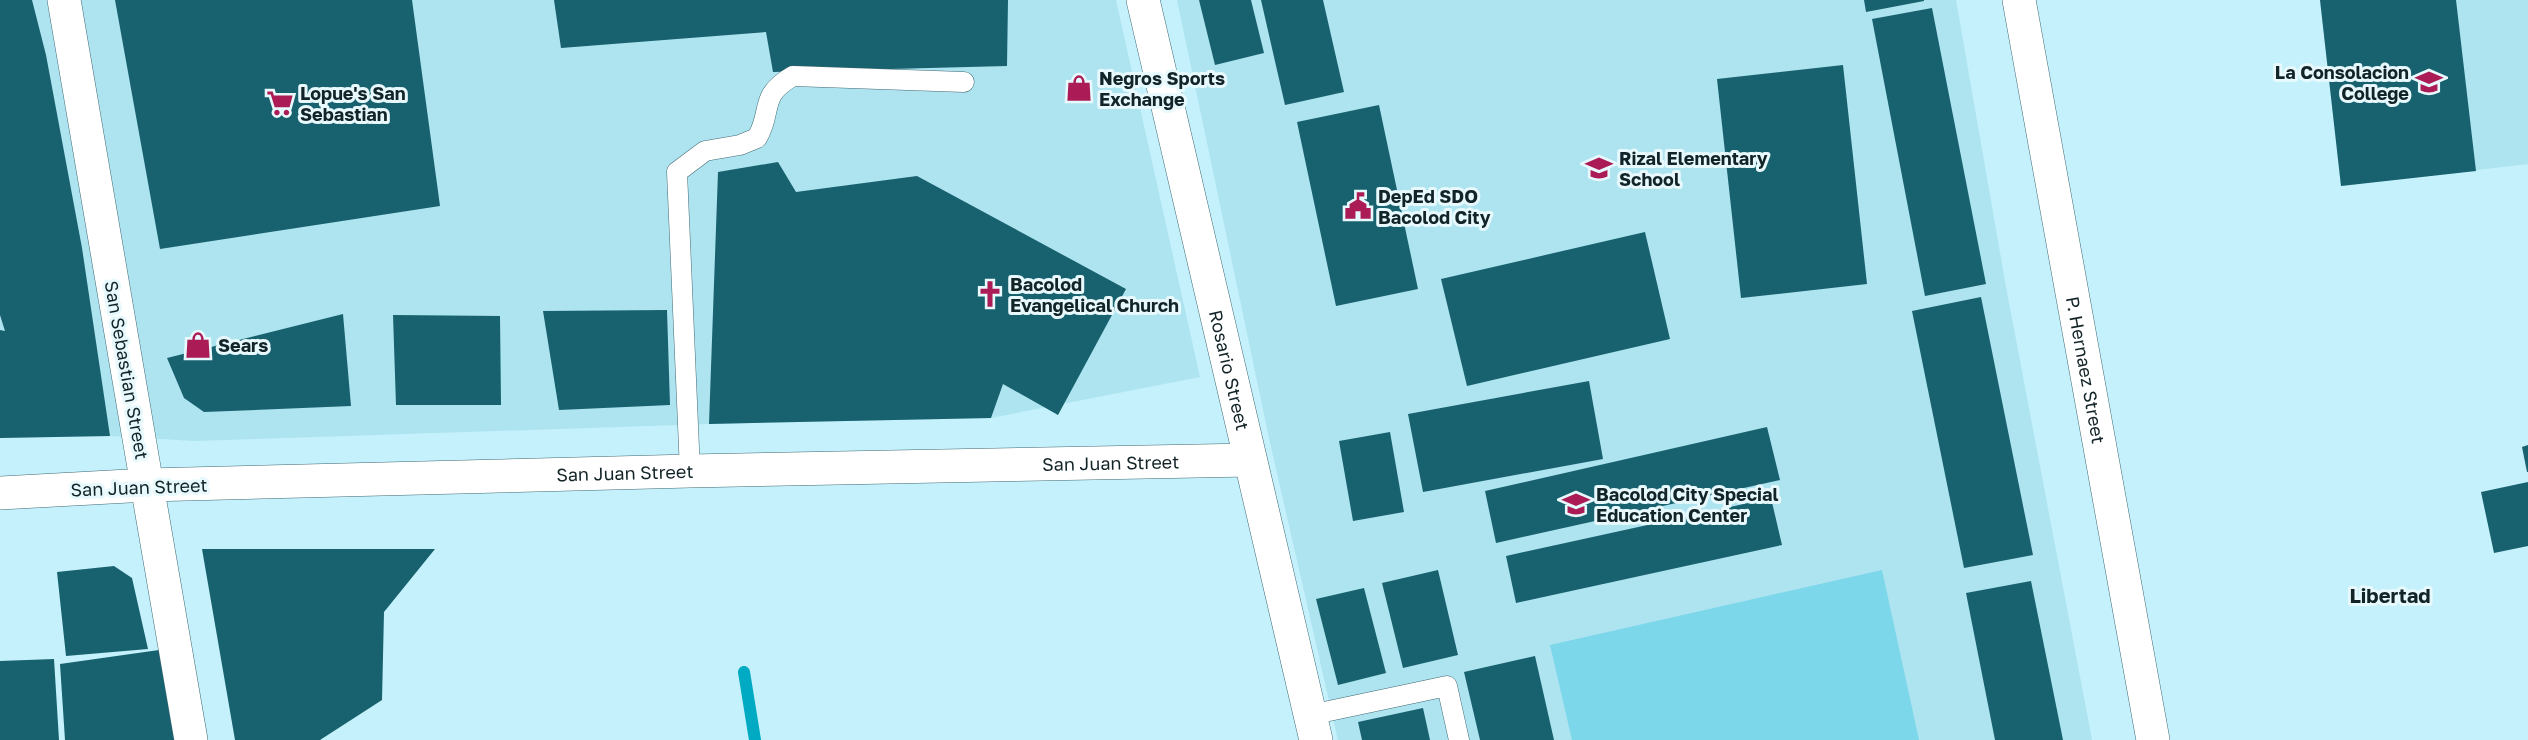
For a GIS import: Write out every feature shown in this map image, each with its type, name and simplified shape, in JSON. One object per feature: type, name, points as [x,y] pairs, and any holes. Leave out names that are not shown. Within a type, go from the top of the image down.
[{"type":"street","name":"San Sebastian Street","points":[[64,0],[191,740]]},
{"type":"street","name":"Rosario Street","points":[[1143,0],[1313,728]]},
{"type":"street","name":"P. Hernaez Street","points":[[2019,0],[2153,740]]},
{"type":"street","name":"San Juan Street","points":[[0,493],[147,485],[1250,460]]},
{"type":"lane","points":[[690,471],[677,172],[705,151],[740,145],[757,138],[770,95],[782,82],[793,76],[964,82]]},
{"type":"lane","points":[[1313,728],[1447,686],[1459,740]]},
{"type":"shaded area","points":[[0,0],[1116,0],[1200,377],[991,418],[709,424],[194,441],[110,436],[0,438]]},
{"type":"shaded area","points":[[1177,0],[1956,0],[2006,287],[2092,740],[1338,740],[1269,438]]},
{"type":"shaded area","name":"La Consolacion College","points":[[2320,0],[2528,0],[2528,164],[2341,186]]},
{"type":"shaded area","points":[[1882,570],[1919,740],[1572,740],[1550,645]]},
{"type":"building","points":[[0,0],[32,0],[46,55],[82,248],[110,436],[0,438],[0,330],[5,331],[0,315]]},
{"type":"building","name":"Lopue's San Sebastian","points":[[115,0],[412,0],[440,206],[160,249]]},
{"type":"building","points":[[554,0],[1008,0],[1007,66],[773,72],[766,32],[561,48]]},
{"type":"building","points":[[1199,0],[1251,0],[1264,53],[1215,65]]},
{"type":"building","points":[[1261,0],[1323,0],[1344,92],[1285,105]]},
{"type":"building","points":[[1864,0],[1924,0],[1924,1],[1866,12]]},
{"type":"building","name":"La Consolacion College","points":[[2320,0],[2456,0],[2476,171],[2341,186]]},
{"type":"building","points":[[1932,8],[1986,284],[1925,296],[1872,19]]},
{"type":"building","points":[[1843,65],[1867,284],[1741,298],[1717,79]]},
{"type":"building","name":"DepEd SDO Bacolod City","points":[[1379,105],[1418,289],[1336,306],[1297,122]]},
{"type":"building","points":[[778,162],[796,192],[917,176],[1126,289],[1058,415],[1003,384],[991,418],[709,424],[718,172]]},
{"type":"building","points":[[1645,232],[1670,339],[1467,386],[1441,279]]},
{"type":"building","points":[[1981,297],[2033,555],[1964,568],[1912,311]]},
{"type":"building","points":[[667,310],[670,405],[559,410],[543,311]]},
{"type":"building","points":[[343,314],[351,406],[204,412],[184,398],[167,358]]},
{"type":"building","points":[[393,315],[500,316],[501,405],[396,405]]},
{"type":"building","points":[[1589,381],[1603,459],[1423,492],[1408,414]]},
{"type":"building","points":[[1767,427],[1780,480],[1496,543],[1485,491]]},
{"type":"building","points":[[1390,432],[1404,512],[1353,521],[1339,441]]},
{"type":"building","points":[[2528,445],[2528,472],[2527,472],[2522,447]]},
{"type":"building","points":[[2528,482],[2528,546],[2494,553],[2481,492]]},
{"type":"building","points":[[1771,498],[1782,545],[1516,603],[1506,556]]},
{"type":"building","points":[[202,549],[435,549],[384,612],[382,700],[320,740],[235,740]]},
{"type":"building","points":[[114,566],[132,578],[148,649],[66,656],[57,572]]},
{"type":"building","points":[[1438,570],[1458,655],[1403,668],[1382,583]]},
{"type":"building","points":[[2031,581],[2063,740],[1995,740],[1966,593]]},
{"type":"building","points":[[1364,588],[1386,673],[1338,685],[1316,599]]},
{"type":"building","points":[[159,650],[177,740],[65,740],[60,664]]},
{"type":"building","points":[[1535,656],[1554,740],[1480,740],[1464,672]]},
{"type":"building","points":[[54,659],[59,740],[0,740],[0,661]]},
{"type":"building","points":[[1423,708],[1430,740],[1362,740],[1358,722]]},
{"type":"waterway","points":[[744,672],[755,740]]},
{"type":"place","name":"La Consolacion College","points":[[2429,82]]},
{"type":"place","name":"Negros Sports Exchange","points":[[1079,88]]},
{"type":"place","name":"Lopue's San Sebastian","points":[[280,103]]},
{"type":"place","name":"Rizal Elementary School","points":[[1599,168]]},
{"type":"place","name":"DepEd SDO Bacolod City","points":[[1358,206]]},
{"type":"place","name":"Bacolod Evangelical Church","points":[[990,294]]},
{"type":"place","name":"Sears","points":[[198,345]]},
{"type":"place","name":"Bacolod City Special Education Center","points":[[1576,504]]},
{"type":"district","name":"Libertad","points":[[2390,595]]}]
